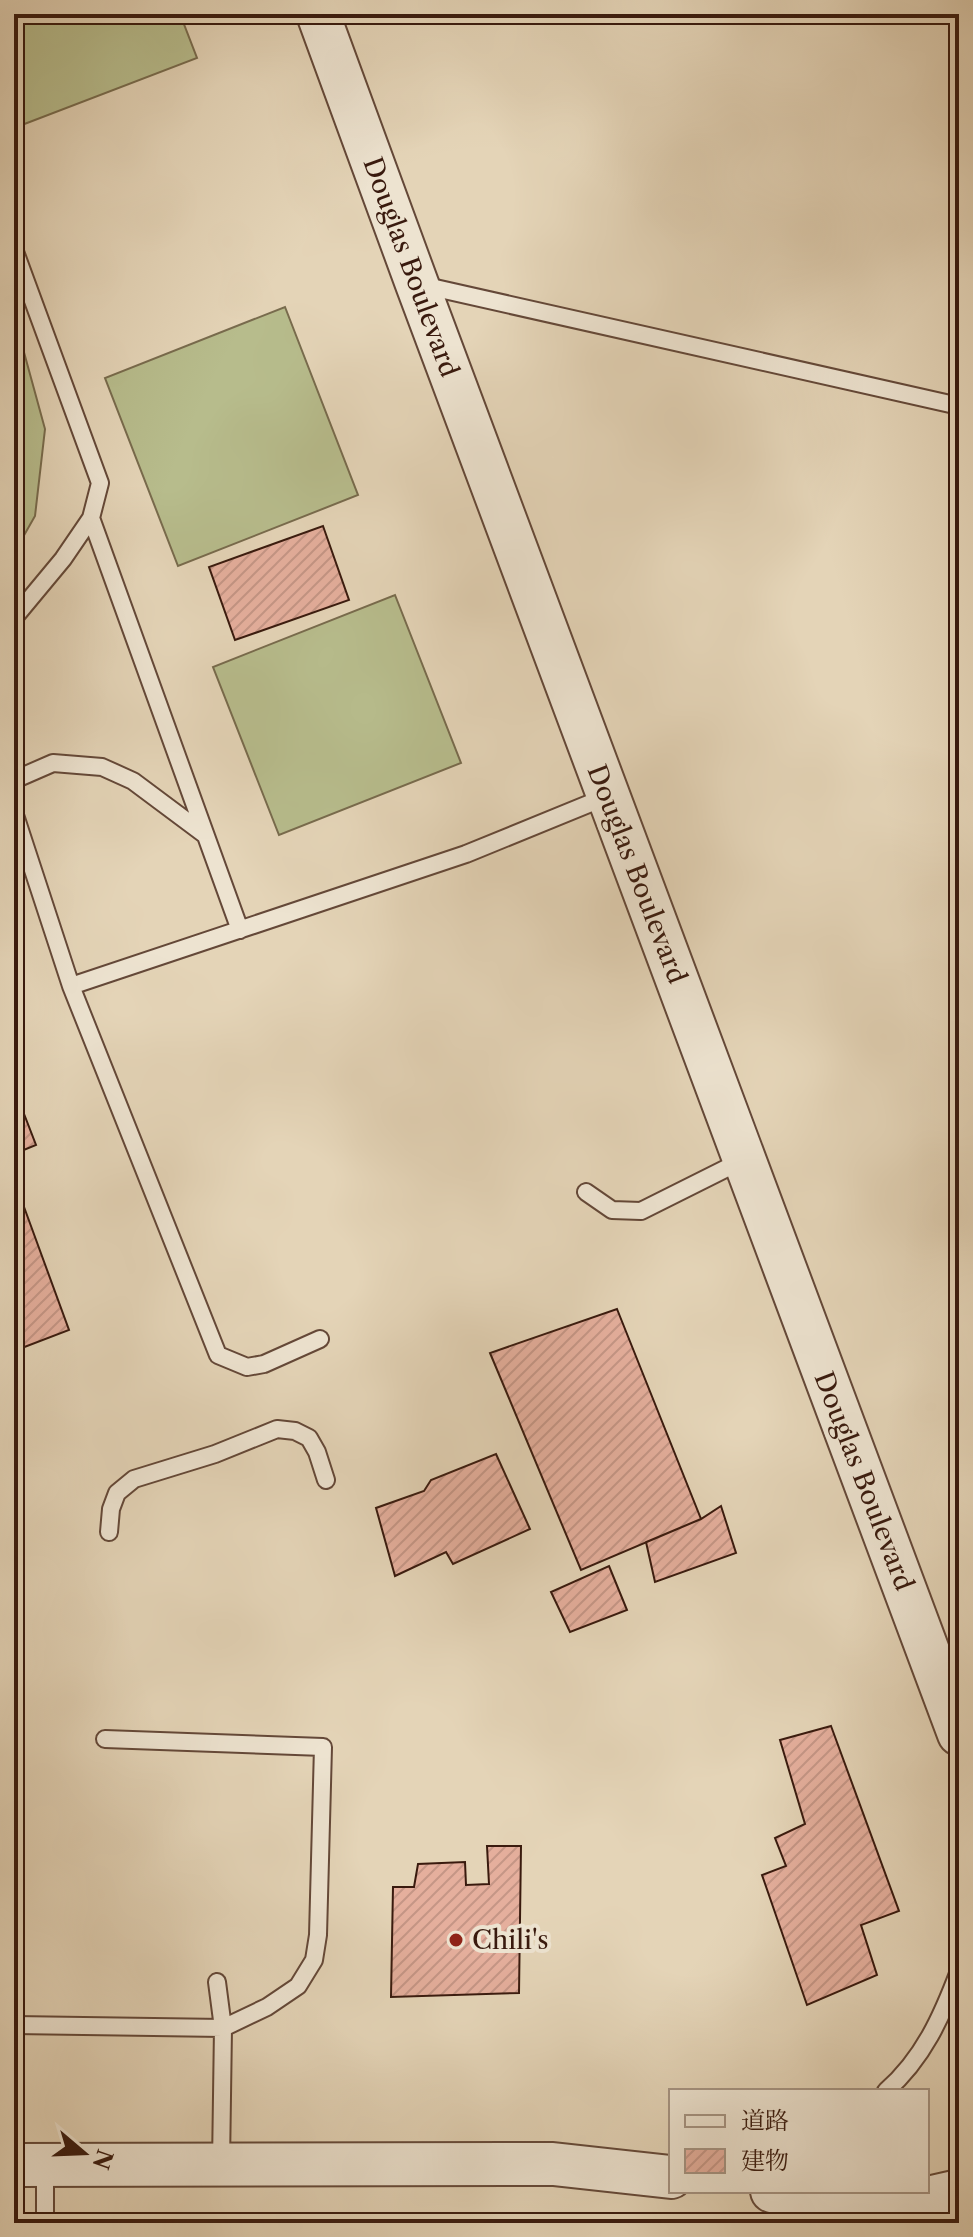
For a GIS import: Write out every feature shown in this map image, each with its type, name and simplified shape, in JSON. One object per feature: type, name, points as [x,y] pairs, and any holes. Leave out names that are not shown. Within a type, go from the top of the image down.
[{"type":"street","name":"Douglas Boulevard","points":[[318,14],[959,1734]]},
{"type":"street","points":[[30,2166],[553,2164],[669,2177]]},
{"type":"street","points":[[779,2193],[872,2220],[959,2191]]},
{"type":"lane","points":[[14,249],[100,483],[91,518],[63,559],[14,618]]},
{"type":"lane","points":[[417,284],[959,406]]},
{"type":"lane","points":[[91,518],[240,930]]},
{"type":"lane","points":[[14,780],[53,763],[102,767],[133,781],[206,835]]},
{"type":"lane","points":[[71,986],[466,854],[608,796]]},
{"type":"lane","points":[[14,812],[71,986],[218,1355],[247,1367],[264,1364],[320,1339]]},
{"type":"lane","points":[[586,1192],[612,1210],[641,1211],[744,1159]]},
{"type":"lane","points":[[109,1532],[111,1509],[117,1493],[134,1479],[215,1454],[277,1429],[295,1431],[309,1438],[326,1480]]},
{"type":"lane","points":[[14,2025],[223,2028],[267,2007],[298,1986],[314,1960],[318,1935],[323,1747],[105,1739]]},
{"type":"lane","points":[[888,2089],[920,2055],[945,2008],[959,1971]]},
{"type":"lane","points":[[217,1982],[223,2028],[221,2165]]},
{"type":"lane","points":[[30,2166],[45,2223]]},
{"type":"green space","points":[[14,14],[180,14],[197,58],[14,128]]},
{"type":"green space","points":[[285,307],[358,495],[178,566],[105,378]]},
{"type":"green space","points":[[14,335],[22,345],[45,429],[35,516],[14,553]]},
{"type":"green space","points":[[395,595],[461,763],[279,835],[213,667]]},
{"type":"building","points":[[323,526],[349,600],[235,640],[209,567]]},
{"type":"building","points":[[14,1088],[36,1145],[14,1154]]},
{"type":"building","points":[[20,1196],[69,1330],[14,1351],[14,1198]]},
{"type":"building","points":[[617,1309],[701,1519],[581,1570],[490,1353]]},
{"type":"building","points":[[496,1454],[530,1529],[453,1564],[446,1552],[395,1576],[376,1508],[424,1491],[431,1480]]},
{"type":"building","points":[[721,1506],[736,1553],[655,1582],[646,1542],[701,1519]]},
{"type":"building","points":[[609,1566],[627,1610],[570,1632],[551,1592]]},
{"type":"building","points":[[831,1726],[899,1911],[861,1925],[877,1975],[807,2005],[762,1875],[786,1866],[775,1838],[805,1824],[780,1740]]},
{"type":"building","name":"Chili's","points":[[487,1846],[521,1846],[519,1993],[391,1997],[393,1887],[414,1887],[418,1864],[465,1862],[466,1885],[489,1884]]},
{"type":"place","name":"Chili's","points":[[456,1940]]}]
